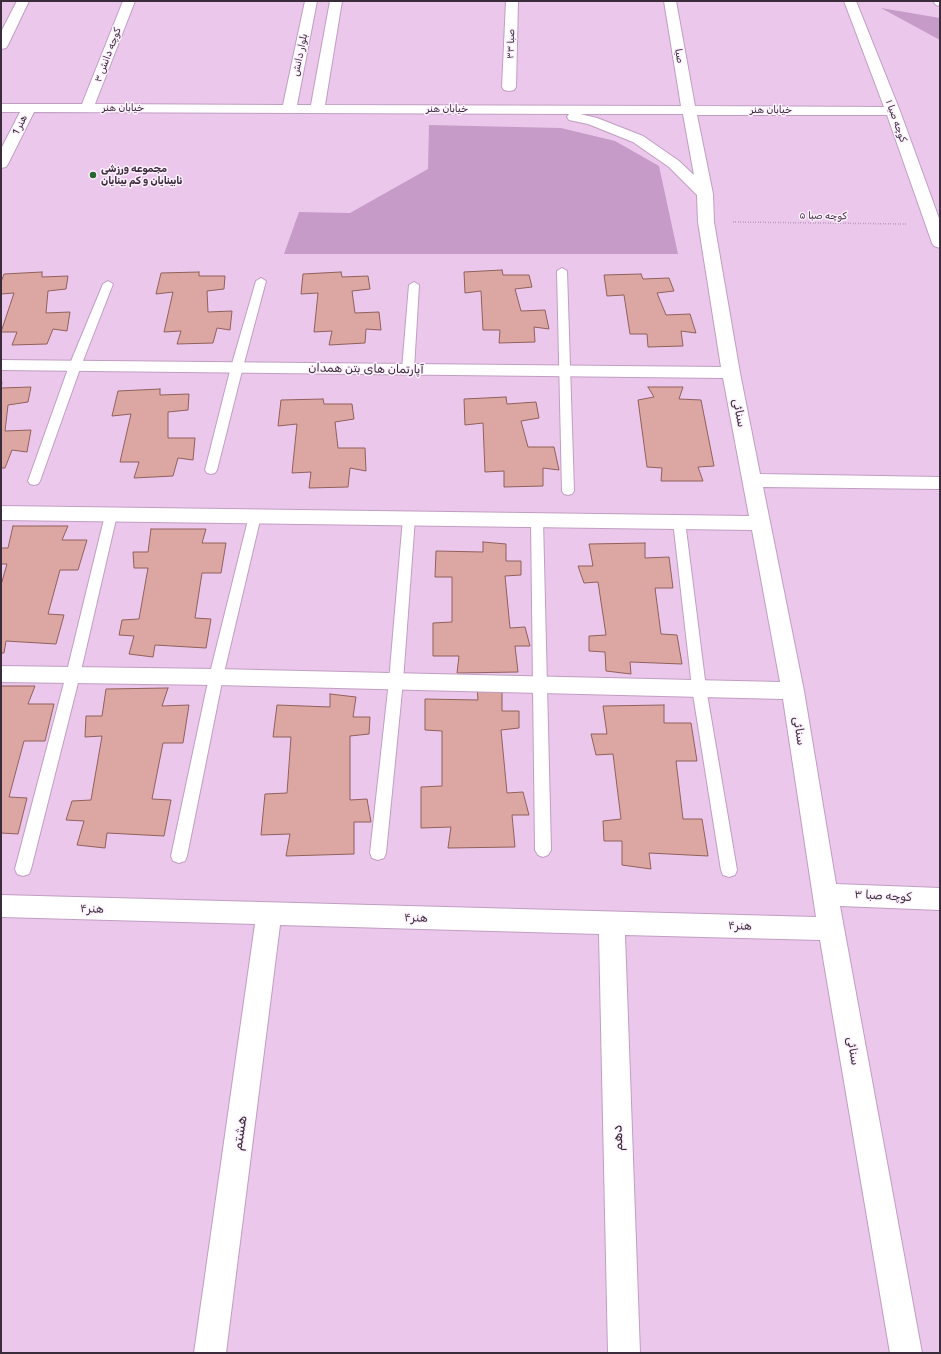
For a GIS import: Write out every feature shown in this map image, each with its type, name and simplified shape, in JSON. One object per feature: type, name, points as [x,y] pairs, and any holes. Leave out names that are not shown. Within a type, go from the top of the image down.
[{"type":"street","points":[[1,45],[23,1]]},
{"type":"street","name":"کوچه دانش ۳","points":[[87,108],[129,1]]},
{"type":"street","name":"بلوار دانش","points":[[289,109],[311,1]]},
{"type":"street","points":[[317,109],[336,1]]},
{"type":"street","name":"۳۳ صبا","points":[[509,87],[512,1]]},
{"type":"street","name":"صبا","points":[[670,1],[689,110]]},
{"type":"street","name":"کوچه صبا ۱","points":[[850,1],[940,243]]},
{"type":"street","name":"خیابان هنر","points":[[1,108],[892,111]]},
{"type":"street","name":"هنر 1","points":[[1,164],[29,108]]},
{"type":"street","points":[[540,110],[592,121],[638,139],[674,164],[705,194]]},
{"type":"street","name":"سنائی","points":[[689,110],[705,194],[706,222],[732,372],[793,691],[825,894],[906,1353]]},
{"type":"street","name":"آپارتمان های بتن همدان","points":[[1,365],[732,372]]},
{"type":"street","points":[[752,480],[940,483]]},
{"type":"street","points":[[1,513],[760,523]]},
{"type":"street","points":[[1,674],[216,676],[793,691]]},
{"type":"street","name":"کوچه صبا ۳","points":[[825,894],[940,899]]},
{"type":"street","name":"هنر۴","points":[[1,906],[831,929]]},
{"type":"street","name":"هشتم","points":[[210,1353],[269,914]]},
{"type":"street","name":"دهم","points":[[612,923],[624,1353]]},
{"type":"lane","points":[[562,271],[568,491]]},
{"type":"lane","points":[[211,470],[237,367],[261,282]]},
{"type":"lane","points":[[34,481],[75,366],[108,284]]},
{"type":"lane","points":[[408,369],[414,284]]},
{"type":"lane","points":[[23,869],[73,675],[111,514]]},
{"type":"lane","points":[[179,856],[216,676],[255,516]]},
{"type":"lane","points":[[378,853],[396,681],[408,518]]},
{"type":"lane","points":[[537,520],[543,850]]},
{"type":"lane","points":[[679,521],[699,688],[729,870]]},
{"type":"path","name":"کوچه صبا ۵","points":[[706,222],[933,224]]},
{"type":"shaded area","points":[[881,8],[940,18],[940,40]]},
{"type":"shaded area","points":[[429,125],[561,128],[615,141],[659,166],[678,254],[284,254],[299,212],[350,213],[428,169]]},
{"type":"building","points":[[502,270],[503,275],[529,275],[532,287],[515,289],[521,311],[545,310],[549,329],[534,327],[535,342],[499,343],[500,330],[483,330],[481,291],[465,293],[464,272]]},
{"type":"building","points":[[42,272],[42,277],[68,276],[66,289],[48,291],[46,313],[70,312],[67,331],[53,329],[47,344],[12,345],[17,332],[1,332],[14,293],[1,294],[1,282],[4,274]]},
{"type":"building","points":[[199,272],[199,276],[225,276],[224,289],[207,291],[208,312],[232,311],[230,330],[217,328],[213,343],[177,344],[181,331],[164,332],[173,292],[156,294],[161,273]]},
{"type":"building","points":[[341,272],[342,277],[368,276],[370,289],[352,291],[355,313],[379,312],[381,330],[366,329],[365,343],[329,345],[332,331],[314,332],[318,293],[301,294],[303,274]]},
{"type":"building","points":[[641,274],[643,279],[669,278],[674,291],[657,293],[666,315],[690,314],[696,333],[681,331],[683,346],[648,347],[647,334],[630,334],[624,295],[607,296],[604,275]]},
{"type":"building","points":[[31,387],[28,402],[8,405],[5,431],[31,430],[27,452],[12,450],[5,468],[1,468],[1,388]]},
{"type":"building","points":[[648,387],[683,387],[679,399],[701,400],[714,466],[698,467],[703,481],[661,481],[662,468],[647,467],[638,400],[654,397]]},
{"type":"building","points":[[160,389],[160,395],[189,394],[188,410],[168,412],[168,438],[195,438],[193,460],[178,458],[173,476],[134,478],[139,462],[120,462],[131,414],[112,416],[118,391]]},
{"type":"building","points":[[506,397],[507,404],[536,402],[539,418],[521,421],[528,447],[554,447],[559,470],[543,468],[543,486],[504,487],[504,471],[485,472],[483,423],[465,425],[464,399]]},
{"type":"building","points":[[323,399],[324,404],[352,404],[354,419],[335,422],[338,448],[365,448],[366,471],[350,468],[348,487],[309,488],[311,472],[292,473],[297,424],[278,426],[281,400]]},
{"type":"building","points":[[13,526],[68,526],[62,540],[87,540],[78,570],[60,570],[48,614],[64,615],[56,644],[6,641],[4,653],[1,653],[1,585],[7,564],[1,564],[1,548],[8,548]]},
{"type":"building","points":[[151,529],[206,529],[202,543],[226,543],[221,573],[202,573],[195,618],[211,619],[206,648],[155,645],[153,657],[129,654],[134,636],[119,635],[122,620],[139,619],[148,568],[134,568],[133,552],[148,552]]},
{"type":"building","points":[[483,542],[506,544],[506,561],[521,561],[521,575],[505,576],[510,628],[525,627],[530,646],[515,646],[518,672],[457,673],[459,656],[433,656],[433,623],[452,622],[452,577],[435,577],[436,551],[483,552]]},
{"type":"building","points":[[645,543],[645,558],[669,557],[673,588],[655,588],[661,634],[677,635],[682,664],[630,662],[631,674],[606,671],[605,652],[589,651],[589,636],[606,635],[598,582],[584,583],[578,566],[593,566],[589,544]]},
{"type":"building","points":[[1,686],[35,686],[28,704],[54,704],[45,741],[24,741],[9,797],[27,798],[18,834],[1,833]]},
{"type":"building","points":[[168,688],[162,706],[189,705],[183,743],[163,743],[152,799],[171,800],[164,836],[107,833],[105,848],[77,845],[84,821],[66,820],[72,801],[91,800],[102,736],[85,737],[86,716],[102,716],[106,689]]},
{"type":"building","points":[[477,688],[502,690],[502,711],[519,711],[519,728],[501,730],[507,793],[523,792],[529,815],[512,815],[515,847],[448,848],[451,827],[421,828],[421,787],[442,786],[442,731],[425,730],[425,699],[478,700]]},
{"type":"building","points":[[330,694],[356,697],[353,717],[370,717],[369,734],[350,736],[350,800],[367,799],[371,822],[354,822],[354,854],[286,856],[290,834],[261,835],[265,794],[287,793],[291,737],[273,737],[277,705],[330,707]]},
{"type":"building","points":[[664,705],[664,723],[691,723],[697,761],[676,761],[683,819],[702,819],[708,856],[649,853],[651,869],[622,865],[622,841],[604,841],[603,821],[621,819],[613,754],[596,755],[591,734],[607,734],[603,706]]},
{"type":"place","name":"مجموعه ورزشی نابینایان و کم بینایان","points":[[93,175]]}]
